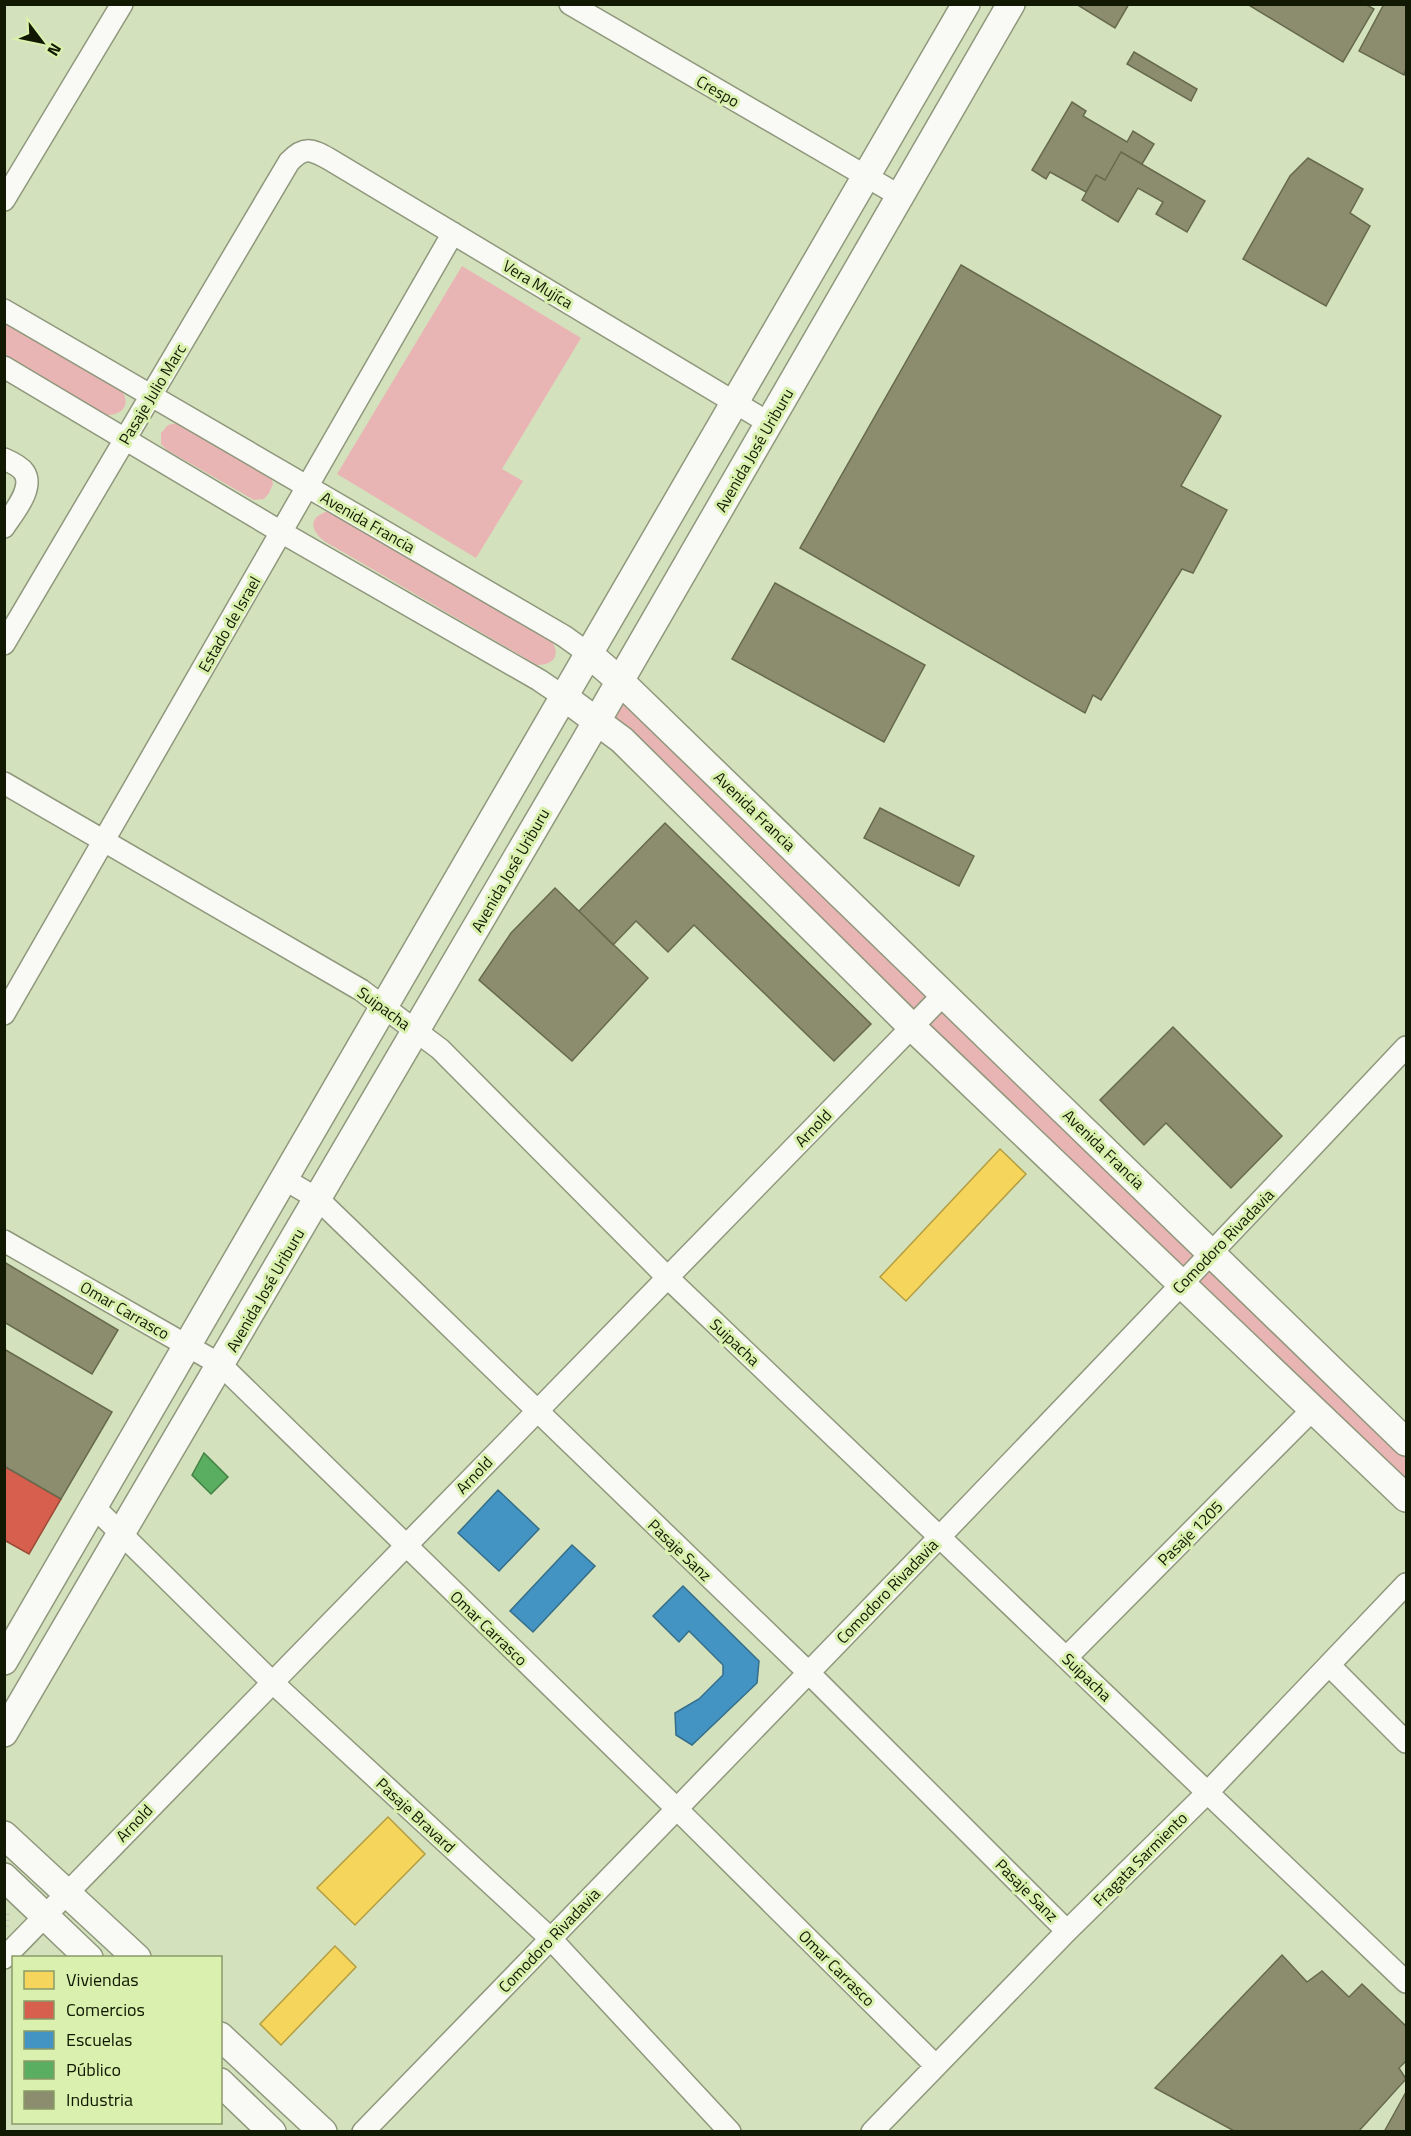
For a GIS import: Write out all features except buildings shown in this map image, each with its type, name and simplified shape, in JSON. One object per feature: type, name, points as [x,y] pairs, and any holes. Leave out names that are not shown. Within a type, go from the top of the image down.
[{"type":"main road","points":[[4,1661],[966,4]]},
{"type":"main road","name":"Avenida José Uriburu","points":[[4,1733],[416,1032],[1011,4]]},
{"type":"main road","name":"Avenida Francia","points":[[589,654],[620,681],[1407,1442]]},
{"type":"main road","points":[[564,698],[622,740],[912,1027],[1407,1498]]},
{"type":"main road","points":[[4,1835],[135,1956]]},
{"type":"main road","points":[[4,1877],[87,1956]]},
{"type":"main road","points":[[222,2038],[323,2132]]},
{"type":"main road","points":[[222,2084],[272,2132]]},
{"type":"street","points":[[4,200],[122,4]]},
{"type":"street","name":"Crespo","points":[[570,4],[900,196]]},
{"type":"street","name":"Vera Mujíca","points":[[306,150],[318,153],[770,423]]},
{"type":"street","name":"Pasaje Julio Marc","points":[[4,644],[289,162],[297,153],[306,150]]},
{"type":"street","name":"Estado de Israel","points":[[4,1014],[453,233]]},
{"type":"street","name":"Avenida Francia","points":[[4,310],[564,636],[589,654]]},
{"type":"street","points":[[4,367],[281,532],[539,680],[564,698]]},
{"type":"street","points":[[4,459],[24,470],[28,480],[26,490],[4,527]]},
{"type":"street","name":"Suipacha","points":[[4,783],[360,990],[440,1049],[667,1277],[1407,1982]]},
{"type":"street","name":"Arnold","points":[[4,1958],[944,994]]},
{"type":"street","name":"Comodoro Rivadavia","points":[[363,2132],[809,1674],[1407,1047]]},
{"type":"street","name":"Pasaje Sanz","points":[[284,1179],[318,1199],[809,1674],[1067,1930]]},
{"type":"street","name":"Omar Carrasco","points":[[4,1240],[221,1365],[677,1809],[936,2066]]},
{"type":"street","name":"Pasaje 1205","points":[[1067,1657],[1313,1409]]},
{"type":"street","name":"Pasaje Bravard","points":[[94,1507],[272,1682],[551,1939],[730,2132]]},
{"type":"street","name":"Fragata Sarmiento","points":[[872,2132],[1067,1930],[1207,1793],[1407,1584]]},
{"type":"street","points":[[1330,1666],[1407,1742]]},
{"type":"path","points":[[4,1907],[9,1911],[7,1927],[4,1930]]},
{"type":"shaded area","points":[[462,266],[581,338],[502,469],[523,481],[476,558],[337,474]]},
{"type":"shaded area","points":[[5,322],[121,390],[126,400],[124,408],[112,415],[106,415],[5,355]]},
{"type":"shaded area","points":[[177,423],[271,476],[273,484],[269,493],[264,499],[254,500],[167,450],[161,444],[161,433],[168,425]]},
{"type":"shaded area","points":[[329,511],[550,639],[555,649],[555,657],[549,663],[537,665],[324,541],[316,532],[313,523],[322,513]]},
{"type":"shaded area","points":[[620,681],[1406,1442],[1406,1498],[597,720]]}]
